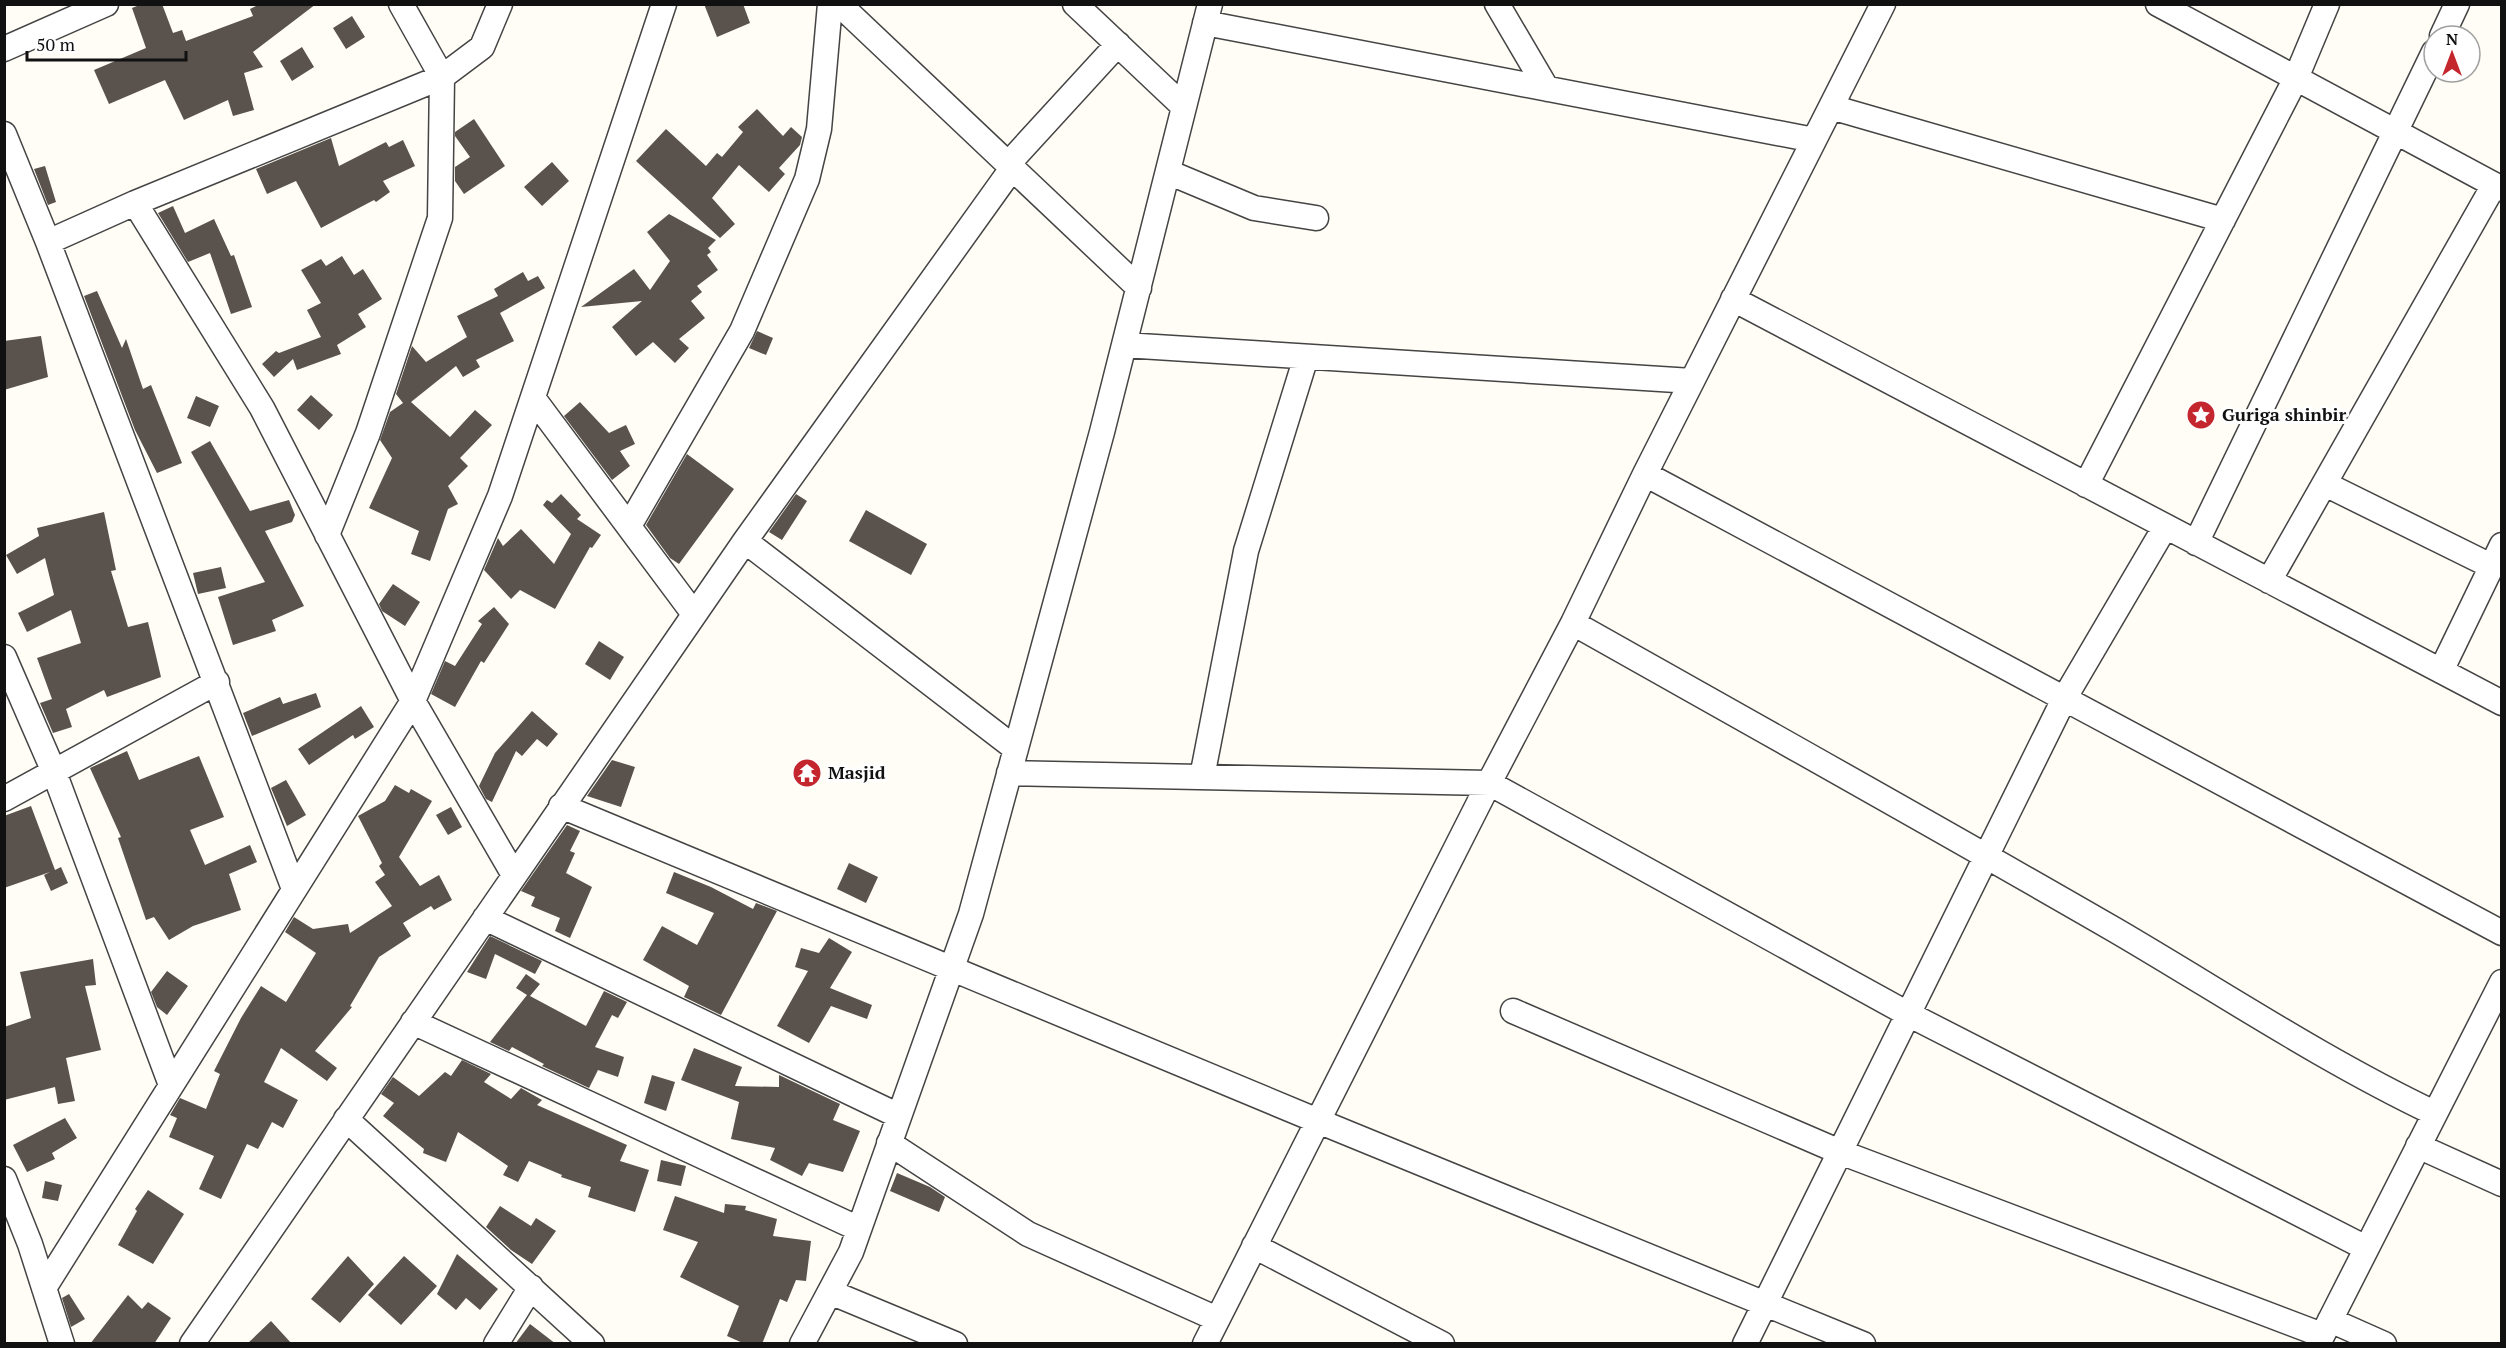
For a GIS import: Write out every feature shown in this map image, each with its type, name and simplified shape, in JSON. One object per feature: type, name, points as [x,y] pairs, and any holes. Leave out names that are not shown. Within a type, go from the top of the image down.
[{"type":"street","points":[[4,49],[106,4]]},
{"type":"street","points":[[327,535],[368,433],[440,218],[442,77],[401,4]]},
{"type":"street","points":[[48,242],[135,203],[442,77],[482,47],[500,4]]},
{"type":"street","points":[[44,1288],[413,701],[500,496],[664,4]]},
{"type":"street","points":[[629,526],[742,332],[807,179],[819,129],[830,4]]},
{"type":"street","points":[[838,4],[1011,165],[1138,288]]},
{"type":"street","points":[[1075,4],[1184,107]]},
{"type":"street","points":[[1497,4],[1546,89]]},
{"type":"street","points":[[1205,1344],[1489,783],[1573,623],[1645,474],[1883,4]]},
{"type":"street","points":[[2158,4],[2498,187],[2269,581]]},
{"type":"street","points":[[2086,485],[2296,78],[2327,4]]},
{"type":"street","points":[[2448,24],[2457,4]]},
{"type":"street","points":[[802,1344],[851,1252],[971,914],[1124,345],[1208,14],[1546,89],[1814,140]]},
{"type":"street","points":[[192,1344],[694,614],[1011,165],[1118,44]]},
{"type":"street","points":[[2196,543],[2422,77]]},
{"type":"street","points":[[1831,106],[2223,220]]},
{"type":"street","points":[[4,134],[48,242],[294,889]]},
{"type":"street","points":[[1168,172],[1254,208],[1316,218]]},
{"type":"street","points":[[135,203],[262,408],[413,701],[514,875]]},
{"type":"street","points":[[1733,299],[2502,703]]},
{"type":"street","points":[[1124,345],[1692,381]]},
{"type":"street","points":[[1202,777],[1246,551],[1306,357]]},
{"type":"street","points":[[533,398],[694,614]]},
{"type":"street","points":[[1645,474],[2502,933]]},
{"type":"street","points":[[2325,484],[2496,556],[2441,671]]},
{"type":"street","points":[[1745,1344],[2064,699],[2165,527]]},
{"type":"street","points":[[745,541],[1016,749]]},
{"type":"street","points":[[1573,623],[2236,1000],[2333,1062],[2434,1113]]},
{"type":"street","points":[[4,657],[54,772],[171,1084]]},
{"type":"street","points":[[4,800],[217,682]]},
{"type":"street","points":[[1010,773],[1489,783],[1908,1014],[2366,1248]]},
{"type":"street","points":[[561,806],[1318,1121],[1863,1344]]},
{"type":"street","points":[[484,918],[899,1116]]},
{"type":"street","points":[[2323,1333],[2502,982]]},
{"type":"street","points":[[1513,1011],[1840,1152],[2323,1333],[2384,1344]]},
{"type":"street","points":[[413,1022],[859,1229]]},
{"type":"street","points":[[346,1119],[592,1344]]},
{"type":"street","points":[[889,1143],[1028,1233],[1217,1319]]},
{"type":"street","points":[[2418,1146],[2502,1184]]},
{"type":"street","points":[[4,1179],[62,1344]]},
{"type":"street","points":[[1254,1246],[1442,1344]]},
{"type":"street","points":[[496,1344],[531,1287]]},
{"type":"street","points":[[830,1292],[955,1344]]},
{"type":"building","points":[[142,4],[162,4],[173,33],[182,30],[186,41],[253,16],[250,9],[260,4],[316,4],[253,52],[263,67],[244,73],[254,110],[233,116],[228,100],[184,120],[165,80],[109,104],[94,70],[146,48],[132,8]]},
{"type":"building","points":[[704,4],[743,4],[750,23],[717,37]]},
{"type":"building","points":[[352,16],[365,37],[346,49],[333,28]]},
{"type":"building","points":[[302,47],[314,67],[292,81],[280,61]]},
{"type":"building","points":[[757,109],[783,136],[791,127],[802,137],[800,145],[779,168],[785,174],[769,192],[739,165],[712,198],[735,224],[720,238],[636,161],[666,129],[706,166],[717,153],[722,157],[743,132],[738,127]]},
{"type":"building","points":[[474,119],[505,166],[464,194],[455,181],[455,167],[470,157],[455,136],[455,132]]},
{"type":"building","points":[[331,138],[339,166],[386,142],[389,147],[403,140],[415,166],[383,181],[390,192],[376,202],[374,200],[321,228],[296,181],[267,194],[256,169]]},
{"type":"building","points":[[552,162],[569,181],[542,206],[524,187]]},
{"type":"building","points":[[45,166],[56,202],[48,205],[34,169]]},
{"type":"building","points":[[173,206],[185,233],[214,219],[231,256],[234,255],[252,307],[231,314],[210,253],[188,262],[158,213]]},
{"type":"building","points":[[669,214],[716,240],[708,248],[711,252],[707,255],[718,270],[697,286],[702,292],[691,301],[705,318],[679,339],[689,348],[675,363],[653,342],[636,356],[612,327],[642,301],[581,307],[634,269],[650,290],[670,261],[647,232]]},
{"type":"building","points":[[342,256],[354,275],[363,269],[382,299],[358,314],[366,327],[337,345],[341,354],[297,370],[293,359],[274,377],[262,364],[276,351],[279,353],[321,337],[307,310],[321,303],[301,270],[321,259],[326,266]]},
{"type":"building","points":[[523,272],[528,281],[538,276],[545,288],[500,313],[514,341],[476,360],[480,367],[463,377],[456,366],[411,402],[450,437],[475,410],[492,425],[460,458],[468,466],[448,486],[458,504],[448,509],[430,561],[411,554],[419,531],[369,508],[392,458],[380,440],[390,412],[403,403],[396,394],[412,346],[426,362],[467,337],[457,316],[498,296],[494,289]]},
{"type":"building","points":[[97,291],[122,348],[126,339],[143,389],[151,385],[182,463],[157,473],[135,430],[84,296]]},
{"type":"building","points":[[757,331],[773,338],[766,355],[749,348]]},
{"type":"building","points":[[41,336],[48,377],[4,390],[4,341]]},
{"type":"building","points":[[311,395],[333,415],[319,430],[297,410]]},
{"type":"building","points":[[196,396],[219,406],[210,427],[187,418]]},
{"type":"building","points":[[580,402],[609,433],[626,425],[635,444],[620,451],[630,466],[612,480],[564,416]]},
{"type":"building","points":[[210,441],[250,511],[289,500],[295,515],[292,522],[265,531],[304,606],[272,620],[276,631],[233,645],[218,597],[265,582],[191,452]]},
{"type":"building","points":[[687,454],[734,489],[679,564],[670,558],[646,525]]},
{"type":"building","points":[[561,494],[581,515],[577,519],[601,535],[592,548],[590,547],[555,609],[520,590],[511,599],[484,570],[498,538],[503,546],[521,529],[554,564],[571,534],[543,505],[547,500],[552,503]]},
{"type":"building","points":[[796,494],[807,501],[782,540],[769,532]]},
{"type":"building","points":[[866,510],[927,544],[911,575],[849,541]]},
{"type":"building","points":[[104,512],[116,570],[111,571],[128,627],[148,622],[161,677],[107,697],[104,690],[66,709],[72,727],[53,733],[40,703],[52,699],[37,658],[81,643],[71,610],[27,632],[18,613],[54,595],[45,558],[17,574],[6,555],[39,536],[37,528]]},
{"type":"building","points":[[221,567],[226,588],[198,594],[193,573]]},
{"type":"building","points":[[393,584],[420,602],[405,626],[382,611],[379,604]]},
{"type":"building","points":[[494,607],[509,624],[484,663],[481,661],[455,707],[431,694],[445,661],[455,666],[482,624],[478,621]]},
{"type":"building","points":[[599,641],[624,657],[610,680],[585,664]]},
{"type":"building","points":[[316,693],[321,707],[252,736],[243,713],[280,697],[283,704]]},
{"type":"building","points":[[361,706],[374,727],[355,739],[353,735],[309,765],[298,749]]},
{"type":"building","points":[[532,711],[558,734],[547,747],[537,739],[522,756],[516,751],[492,802],[486,799],[479,786],[495,753]]},
{"type":"building","points":[[127,751],[139,780],[199,756],[224,817],[190,830],[205,865],[250,845],[257,862],[229,874],[241,910],[193,926],[169,940],[154,917],[146,920],[118,838],[121,837],[90,768]]},
{"type":"building","points":[[612,760],[635,767],[621,807],[587,796]]},
{"type":"building","points":[[286,780],[306,815],[287,826],[271,788]]},
{"type":"building","points":[[395,785],[409,793],[411,789],[432,801],[399,857],[420,886],[439,875],[452,900],[434,910],[431,906],[403,923],[411,936],[379,957],[350,1006],[352,1007],[315,1051],[337,1068],[327,1081],[281,1048],[264,1082],[298,1100],[283,1128],[272,1122],[258,1149],[247,1144],[221,1199],[199,1189],[214,1156],[169,1137],[177,1118],[170,1115],[180,1098],[206,1109],[220,1074],[214,1071],[241,1018],[261,986],[286,1002],[316,953],[285,932],[294,917],[313,929],[348,924],[350,933],[392,906],[375,882],[385,875],[379,866],[382,863],[358,816],[385,801]]},
{"type":"building","points":[[31,806],[55,870],[61,867],[68,883],[51,891],[44,875],[50,872],[4,888],[4,816]]},
{"type":"building","points":[[451,807],[462,827],[448,835],[436,815]]},
{"type":"building","points":[[567,825],[580,831],[570,851],[575,853],[566,873],[592,887],[570,938],[555,931],[560,918],[531,906],[535,897],[521,891]]},
{"type":"building","points":[[849,863],[878,877],[866,903],[837,889]]},
{"type":"building","points":[[674,872],[711,887],[753,909],[756,903],[777,911],[721,1015],[684,997],[689,986],[643,960],[662,926],[697,945],[714,913],[666,893]]},
{"type":"building","points":[[490,936],[542,961],[535,974],[495,954],[486,979],[467,972]]},
{"type":"building","points":[[829,938],[852,952],[830,988],[872,1005],[867,1019],[831,1006],[809,1043],[777,1026],[808,971],[795,967],[801,948],[819,953]]},
{"type":"building","points":[[93,959],[96,985],[85,986],[101,1050],[66,1058],[75,1101],[58,1104],[55,1087],[4,1100],[4,1027],[31,1018],[20,972]]},
{"type":"building","points":[[167,971],[188,986],[167,1015],[157,1007],[151,992]]},
{"type":"building","points":[[526,974],[540,984],[530,996],[586,1026],[604,991],[627,1002],[618,1018],[612,1015],[595,1047],[624,1057],[618,1077],[598,1070],[589,1088],[542,1066],[544,1064],[512,1047],[509,1051],[490,1042],[527,995],[516,988]]},
{"type":"building","points":[[694,1048],[742,1067],[735,1086],[779,1087],[779,1075],[840,1104],[833,1120],[860,1131],[843,1172],[809,1163],[802,1176],[770,1160],[775,1148],[731,1139],[739,1102],[681,1080]]},
{"type":"building","points":[[462,1060],[491,1074],[484,1082],[511,1099],[521,1088],[542,1100],[537,1105],[627,1145],[620,1161],[649,1170],[635,1212],[588,1197],[591,1187],[561,1177],[562,1175],[529,1161],[518,1182],[503,1175],[508,1166],[458,1132],[446,1162],[423,1153],[424,1149],[383,1116],[394,1103],[381,1094],[393,1077],[419,1096],[445,1072],[451,1076]]},
{"type":"building","points":[[652,1075],[675,1082],[666,1111],[644,1103]]},
{"type":"building","points":[[65,1118],[77,1138],[52,1153],[55,1159],[27,1172],[13,1145]]},
{"type":"building","points":[[661,1160],[686,1166],[681,1186],[657,1181]]},
{"type":"building","points":[[897,1173],[930,1187],[945,1197],[939,1212],[890,1191]]},
{"type":"building","points":[[45,1181],[62,1185],[58,1201],[42,1198]]},
{"type":"building","points":[[148,1190],[184,1214],[153,1264],[118,1245],[137,1211],[135,1209]]},
{"type":"building","points":[[675,1196],[724,1213],[725,1204],[746,1206],[745,1210],[777,1219],[773,1236],[811,1241],[806,1281],[796,1280],[787,1302],[780,1299],[762,1344],[745,1344],[727,1336],[739,1306],[680,1277],[698,1242],[663,1230]]},
{"type":"building","points":[[500,1206],[531,1226],[536,1218],[556,1231],[532,1264],[511,1250],[486,1227]]},
{"type":"building","points":[[457,1254],[498,1289],[480,1310],[466,1298],[456,1310],[437,1294]]},
{"type":"building","points":[[348,1256],[374,1284],[340,1323],[311,1299]]},
{"type":"building","points":[[404,1256],[437,1286],[401,1325],[368,1295]]},
{"type":"building","points":[[69,1294],[85,1319],[71,1327],[62,1298]]},
{"type":"building","points":[[128,1295],[142,1309],[148,1302],[171,1318],[154,1344],[90,1344]]},
{"type":"building","points":[[271,1321],[292,1344],[247,1344]]},
{"type":"building","points":[[530,1324],[556,1344],[515,1344]]},
{"type":"place","name":"Guriga shinbir","points":[[2201,415]]},
{"type":"place","name":"Masjid","points":[[807,773]]}]
